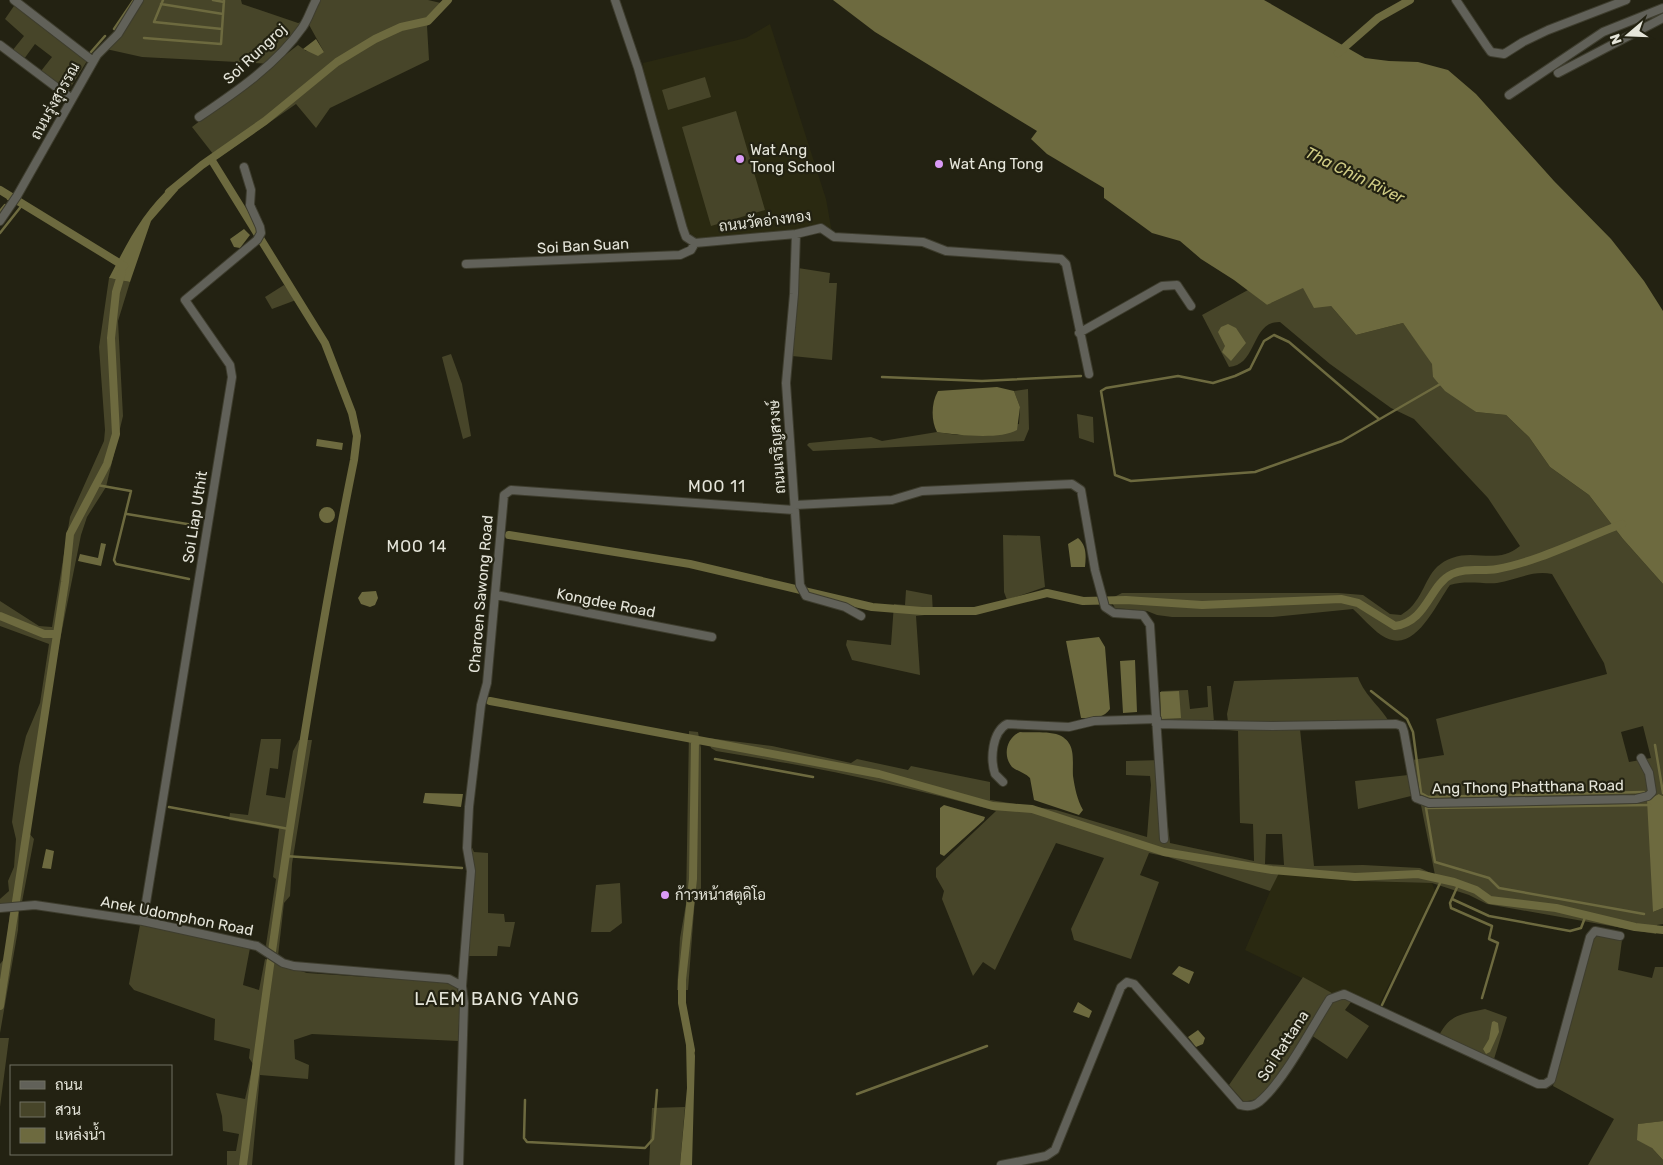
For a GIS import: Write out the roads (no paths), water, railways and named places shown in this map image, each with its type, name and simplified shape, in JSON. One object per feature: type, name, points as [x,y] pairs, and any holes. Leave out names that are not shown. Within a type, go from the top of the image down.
[{"type":"street","points":[[14,0],[93,61]]},
{"type":"street","name":"ถนนรุ่งสุวรรณ","points":[[0,221],[17,196],[93,61],[103,46],[118,34],[139,0]]},
{"type":"street","name":"Soi Rungroj","points":[[200,117],[229,97],[294,39],[316,0]]},
{"type":"street","points":[[615,0],[638,68],[683,229],[686,236],[695,243]]},
{"type":"street","points":[[1456,0],[1486,46],[1497,55],[1504,54],[1548,30],[1626,0]]},
{"type":"street","points":[[1510,95],[1616,25],[1663,8]]},
{"type":"street","points":[[1558,73],[1663,18]]},
{"type":"street","points":[[1595,38],[1606,48]]},
{"type":"street","points":[[0,45],[72,99]]},
{"type":"street","name":"Soi Liap Uthit","points":[[143,921],[232,377],[230,365],[186,300],[259,236],[250,205],[251,190],[244,168]]},
{"type":"street","name":"ถนนวัดอ่างทอง","points":[[695,243],[796,234],[821,228],[834,237],[924,242],[946,251],[1061,259],[1066,264],[1089,374]]},
{"type":"street","name":"ถนนเจริญสวงษ์","points":[[796,234],[794,294],[786,383],[801,589],[815,601],[845,607],[861,616]]},
{"type":"street","name":"Soi Ban Suan","points":[[466,264],[680,255],[691,250],[695,243]]},
{"type":"street","points":[[1079,333],[1162,286],[1177,285],[1190,306]]},
{"type":"street","points":[[794,508],[892,500],[922,491],[936,490],[1072,484],[1081,490],[1099,589],[1105,607],[1114,613],[1137,614],[1147,618],[1164,839]]},
{"type":"street","name":"Charoen Sawong Road","points":[[462,986],[471,871],[467,848],[469,807],[481,705],[487,683],[496,595],[502,500],[506,492],[794,508]]},
{"type":"street","name":"Kongdee Road","points":[[496,595],[712,637]]},
{"type":"street","name":"Ang Thong Phatthana Road","points":[[1003,782],[995,774],[993,753],[999,730],[1007,724],[1069,727],[1094,721],[1156,721],[1272,726],[1396,724],[1402,726],[1404,732],[1416,798],[1429,803],[1636,799],[1648,796],[1652,792],[1648,774],[1641,758]]},
{"type":"street","name":"Anek Udomphon Road","points":[[0,908],[35,905],[143,921],[256,946],[265,949],[282,963],[294,966],[449,979],[462,986]]},
{"type":"street","name":"Soi Rattana","points":[[1001,1165],[1046,1156],[1054,1150],[1121,987],[1127,982],[1134,984],[1240,1105],[1246,1107],[1258,1103],[1272,1089],[1330,999],[1339,994],[1344,994],[1538,1084],[1545,1084],[1551,1080],[1590,937],[1595,931],[1620,936]]},
{"type":"street","points":[[459,1165],[464,1003],[462,986]]},
{"type":"water","name":"Tha Chin River","points":[[833,0],[1264,0],[1365,58],[1418,62],[1448,70],[1476,94],[1554,181],[1611,239],[1644,281],[1663,311],[1663,584],[1623,539],[1589,495],[1550,467],[1529,437],[1506,415],[1476,412],[1445,391],[1433,377],[1432,364],[1403,323],[1356,335],[1331,306],[1314,308],[1303,288],[1267,305],[1234,280],[1201,259],[1180,241],[1152,233],[1104,198],[1104,188],[1047,154],[1031,139],[1037,131],[875,32]]},
{"type":"water","points":[[316,39],[324,52],[318,56],[303,49]]},
{"type":"water","points":[[173,185],[178,190],[151,221],[130,282],[109,278],[144,216]]},
{"type":"water","points":[[244,229],[250,235],[240,248],[234,247],[230,239]]},
{"type":"water","points":[[1228,324],[1236,328],[1246,343],[1231,361],[1222,352],[1225,346],[1218,332],[1221,327]]},
{"type":"water","points":[[997,387],[1014,391],[1020,407],[1017,430],[989,436],[937,432],[933,412],[934,401],[938,391]]},
{"type":"water","points":[[317,439],[343,443],[342,450],[316,446]]},
{"type":"water","points":[[324,507],[330,507],[335,512],[333,521],[324,523],[319,518],[319,512]]},
{"type":"water","points":[[1078,538],[1086,555],[1085,567],[1071,567],[1068,544]]},
{"type":"water","points":[[101,543],[106,544],[101,566],[78,561],[80,554],[98,558]]},
{"type":"water","points":[[376,591],[378,598],[375,605],[370,607],[361,604],[358,598],[362,592]]},
{"type":"water","points":[[1099,637],[1105,647],[1110,709],[1101,716],[1081,718],[1066,641]]},
{"type":"water","points":[[1135,660],[1137,712],[1123,713],[1120,661]]},
{"type":"water","points":[[1179,691],[1181,718],[1161,719],[1160,692]]},
{"type":"water","points":[[1020,732],[1055,734],[1065,738],[1069,743],[1072,753],[1075,790],[1083,810],[1079,815],[1034,800],[1030,778],[1012,767],[1007,757],[1009,742]]},
{"type":"water","points":[[425,793],[463,794],[461,807],[423,803]]},
{"type":"water","points":[[1659,794],[1663,796],[1663,908],[1653,912],[1647,800]]},
{"type":"water","points":[[944,805],[985,817],[944,856],[940,854],[940,808]]},
{"type":"water","points":[[46,849],[54,851],[51,869],[42,868]]},
{"type":"water","points":[[1179,966],[1194,972],[1189,984],[1172,974]]},
{"type":"water","points":[[1078,1002],[1092,1011],[1089,1018],[1073,1012]]},
{"type":"water","points":[[1492,1022],[1498,1023],[1499,1032],[1490,1052],[1486,1054],[1483,1049],[1489,1039]]},
{"type":"water","points":[[1198,1030],[1205,1038],[1203,1044],[1196,1047],[1188,1037]]},
{"type":"water","points":[[686,1042],[693,1042],[695,1056],[692,1165],[680,1165],[687,1088]]},
{"type":"water","points":[[1663,1121],[1663,1160],[1652,1148],[1637,1140],[1638,1124]]},
{"type":"waterway","points":[[163,0],[154,22],[222,29]]},
{"type":"waterway","points":[[213,0],[224,2]]},
{"type":"waterway","points":[[144,38],[221,44],[224,0]]},
{"type":"waterway","points":[[169,192],[202,165],[265,121],[337,62],[375,39],[401,27],[428,21],[448,0]]},
{"type":"waterway","points":[[1338,53],[1378,18],[1410,0]]},
{"type":"waterway","points":[[114,29],[133,1]]},
{"type":"waterway","points":[[161,4],[223,14]]},
{"type":"waterway","points":[[91,52],[105,36]]},
{"type":"waterway","points":[[211,159],[325,343],[352,413],[357,436],[292,811],[243,1165]]},
{"type":"waterway","points":[[0,190],[124,266]]},
{"type":"waterway","points":[[0,233],[23,204]]},
{"type":"waterway","points":[[0,211],[5,205]]},
{"type":"waterway","points":[[0,1006],[65,582],[70,534],[107,464],[116,434],[111,338],[116,292],[122,272]]},
{"type":"waterway","points":[[1379,419],[1289,342],[1274,335],[1264,341],[1250,369],[1235,376],[1213,383],[1178,376],[1106,388],[1101,391],[1115,475],[1131,481],[1255,472],[1342,441],[1442,383]]},
{"type":"waterway","points":[[882,377],[982,381],[1081,376]]},
{"type":"waterway","points":[[97,485],[131,491],[114,560],[116,564],[189,579]]},
{"type":"waterway","points":[[127,514],[199,526]]},
{"type":"waterway","points":[[509,535],[690,564],[872,607],[922,611],[975,611],[1047,593],[1083,601],[1126,600],[1202,605],[1341,599],[1358,603],[1395,626],[1406,623],[1415,617],[1444,579],[1452,574],[1468,570],[1491,570],[1512,566],[1622,524]]},
{"type":"waterway","points":[[0,616],[44,634],[57,634]]},
{"type":"waterway","points":[[1371,691],[1407,719],[1413,732],[1421,793],[1428,797],[1644,792]]},
{"type":"waterway","points":[[490,701],[879,774],[993,806],[1032,809],[1164,852],[1272,870],[1355,877],[1418,874],[1454,882],[1476,890],[1490,900],[1556,908],[1635,927],[1663,930]]},
{"type":"waterway","points":[[691,1050],[682,1003],[682,980],[693,879],[695,741]]},
{"type":"waterway","points":[[1655,745],[1663,793]]},
{"type":"waterway","points":[[715,759],[813,777]]},
{"type":"waterway","points":[[1644,914],[1499,888],[1489,878],[1435,862],[1426,808],[1650,805]]},
{"type":"waterway","points":[[169,807],[289,829]]},
{"type":"waterway","points":[[285,856],[462,868]]},
{"type":"waterway","points":[[1382,1005],[1442,879]]},
{"type":"waterway","points":[[1459,883],[1450,903],[1451,908],[1492,926],[1489,939],[1498,943],[1482,998]]},
{"type":"waterway","points":[[1452,899],[1489,916],[1570,931],[1581,928],[1586,915]]},
{"type":"waterway","points":[[857,1094],[987,1046]]},
{"type":"waterway","points":[[525,1100],[524,1138],[527,1142],[645,1148],[653,1139],[657,1090]]},
{"type":"place","name":"Wat Ang Tong School","points":[[740,159]]},
{"type":"place","name":"Wat Ang Tong","points":[[939,164]]},
{"type":"place","name":"ก้าวหน้าสตูดิโอ","points":[[665,895]]},
{"type":"district","name":"MOO 11","points":[[717,486]]},
{"type":"district","name":"MOO 14","points":[[417,546]]},
{"type":"district","name":"LAEM BANG YANG","points":[[497,999]]}]
